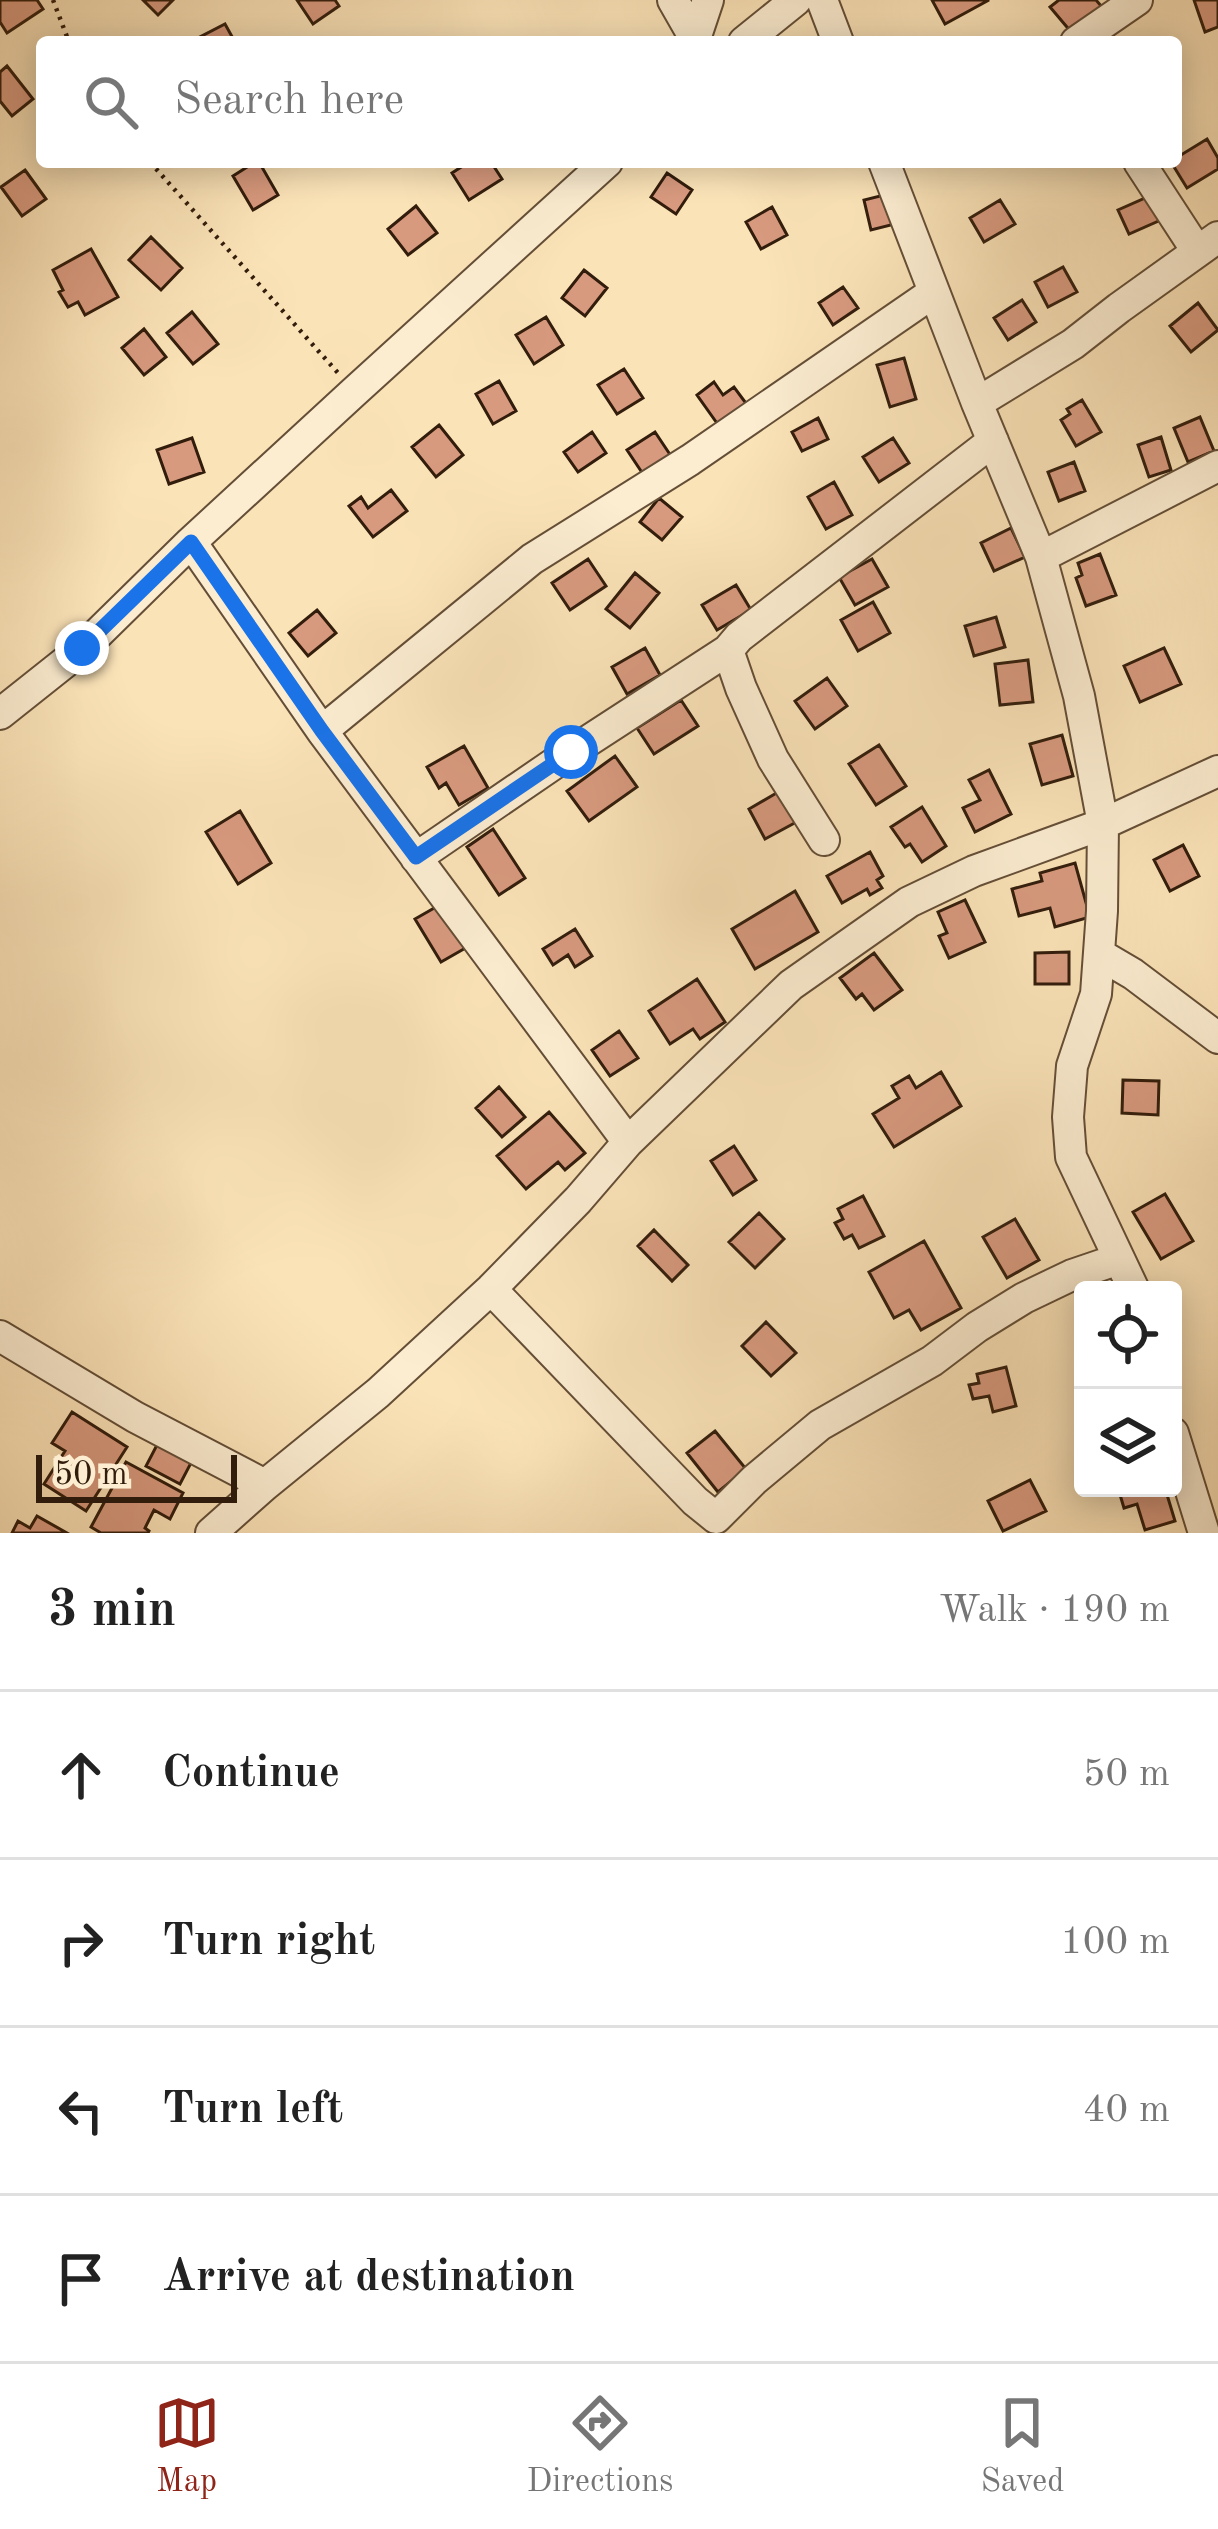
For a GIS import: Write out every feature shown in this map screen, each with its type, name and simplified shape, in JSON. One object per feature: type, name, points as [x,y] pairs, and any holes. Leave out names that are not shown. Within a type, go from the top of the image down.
[{"type":"street","points":[[673,0],[694,36]]},
{"type":"street","points":[[697,36],[708,0]]},
{"type":"street","points":[[751,36],[796,0]]},
{"type":"street","points":[[822,0],[836,36]]},
{"type":"street","points":[[1085,36],[1138,0]]},
{"type":"street","points":[[0,714],[82,648],[191,542],[600,168]]},
{"type":"street","points":[[886,168],[1041,557],[1079,696],[1103,824],[1096,994],[1072,1066],[1067,1117],[1071,1156],[1130,1281]]},
{"type":"street","points":[[977,403],[1073,344],[1208,244],[1144,168]]},
{"type":"street","points":[[322,731],[532,559],[690,460],[934,292]]},
{"type":"street","points":[[416,857],[728,650],[993,441]]},
{"type":"street","points":[[1041,557],[1218,466]]},
{"type":"street","points":[[191,542],[322,731],[628,1142]]},
{"type":"street","points":[[728,650],[773,759],[824,840]]},
{"type":"street","points":[[212,1533],[378,1393],[491,1289],[628,1142],[791,985],[909,902],[974,871],[1103,824],[1218,771]]},
{"type":"street","points":[[1099,954],[1218,1038]]},
{"type":"street","points":[[491,1289],[695,1501],[724,1525],[754,1480],[820,1426],[932,1361],[1024,1298],[1119,1259]]},
{"type":"street","points":[[0,1336],[134,1417],[265,1485]]},
{"type":"street","points":[[1182,1462],[1204,1533]]},
{"type":"path","points":[[53,0],[67,36]]},
{"type":"path","points":[[155,168],[354,392]]},
{"type":"building","points":[[0,0],[37,0],[43,9],[7,33],[0,22]]},
{"type":"building","points":[[143,0],[173,0],[158,15]]},
{"type":"building","points":[[297,0],[335,0],[339,6],[313,24]]},
{"type":"building","points":[[932,0],[989,0],[945,24]]},
{"type":"building","points":[[1059,0],[1096,0],[1102,7],[1072,33],[1050,7]]},
{"type":"building","points":[[1194,0],[1218,0],[1218,27],[1205,32]]},
{"type":"building","points":[[225,24],[232,36],[202,36]]},
{"type":"building","points":[[7,66],[33,99],[12,116],[0,101],[0,72]]},
{"type":"building","points":[[1207,139],[1218,158],[1218,169],[1187,188],[1175,168],[1182,168],[1182,154]]},
{"type":"building","points":[[246,168],[262,168],[278,195],[253,210],[233,176]]},
{"type":"building","points":[[460,168],[495,168],[502,179],[469,200],[452,173]]},
{"type":"building","points":[[25,170],[46,199],[22,216],[1,187]]},
{"type":"building","points":[[667,173],[692,190],[676,214],[651,197]]},
{"type":"building","points":[[888,194],[895,224],[871,230],[864,200]]},
{"type":"building","points":[[1152,195],[1163,219],[1129,234],[1118,210]]},
{"type":"building","points":[[1000,200],[1015,224],[984,242],[970,218]]},
{"type":"building","points":[[416,206],[437,233],[408,255],[388,229]]},
{"type":"building","points":[[772,207],[787,235],[761,249],[746,222]]},
{"type":"building","points":[[151,237],[182,268],[161,290],[129,260]]},
{"type":"building","points":[[91,249],[118,297],[85,315],[78,302],[68,307],[53,270]]},
{"type":"building","points":[[1063,267],[1077,292],[1048,307],[1035,282]]},
{"type":"building","points":[[584,270],[607,288],[585,316],[562,298]]},
{"type":"building","points":[[843,287],[858,308],[833,325],[819,303]]},
{"type":"building","points":[[1022,300],[1036,322],[1008,340],[994,318]]},
{"type":"building","points":[[1198,303],[1218,330],[1191,352],[1170,326]]},
{"type":"building","points":[[192,312],[218,344],[193,364],[167,333]]},
{"type":"building","points":[[546,317],[563,345],[534,364],[516,335]]},
{"type":"building","points":[[144,329],[166,357],[144,375],[122,348]]},
{"type":"building","points":[[904,358],[916,399],[890,407],[877,365]]},
{"type":"building","points":[[624,369],[643,398],[617,414],[598,385]]},
{"type":"building","points":[[499,381],[516,411],[493,424],[476,394]]},
{"type":"building","points":[[714,382],[723,395],[734,387],[748,406],[719,426],[697,395]]},
{"type":"building","points":[[1082,400],[1101,432],[1076,446],[1061,420],[1070,414],[1067,409]]},
{"type":"building","points":[[1200,417],[1214,451],[1188,462],[1174,428]]},
{"type":"building","points":[[818,418],[828,439],[802,451],[792,432]]},
{"type":"building","points":[[439,425],[463,455],[436,477],[412,447]]},
{"type":"building","points":[[592,432],[606,453],[578,472],[564,452]]},
{"type":"building","points":[[655,432],[671,456],[643,474],[627,450]]},
{"type":"building","points":[[1161,437],[1171,470],[1149,477],[1138,445]]},
{"type":"building","points":[[192,438],[204,472],[169,484],[157,450]]},
{"type":"building","points":[[893,438],[909,463],[879,482],[863,457]]},
{"type":"building","points":[[1074,462],[1085,491],[1059,501],[1048,472]]},
{"type":"building","points":[[834,482],[852,515],[826,529],[808,497]]},
{"type":"building","points":[[391,490],[407,511],[373,537],[349,506],[361,497],[368,508]]},
{"type":"building","points":[[659,498],[682,517],[662,540],[640,522]]},
{"type":"building","points":[[1011,528],[1025,557],[994,571],[981,543]]},
{"type":"building","points":[[1100,554],[1116,595],[1086,606],[1076,578],[1082,575],[1078,563]]},
{"type":"building","points":[[588,559],[606,586],[570,610],[552,583]]},
{"type":"building","points":[[872,559],[888,587],[855,605],[839,577]]},
{"type":"building","points":[[635,573],[659,593],[630,628],[606,609]]},
{"type":"building","points":[[736,585],[751,610],[717,630],[702,605]]},
{"type":"building","points":[[873,602],[890,633],[858,651],[841,620]]},
{"type":"building","points":[[317,610],[336,633],[308,656],[289,633]]},
{"type":"building","points":[[996,617],[1005,647],[974,656],[965,626]]},
{"type":"building","points":[[645,648],[660,675],[627,694],[612,667]]},
{"type":"building","points":[[1164,648],[1181,684],[1140,702],[1124,666]]},
{"type":"building","points":[[1028,660],[1033,702],[1000,705],[995,664]]},
{"type":"building","points":[[827,678],[847,706],[815,729],[795,701]]},
{"type":"building","points":[[681,700],[698,726],[654,754],[637,728]]},
{"type":"building","points":[[1062,735],[1073,776],[1042,785],[1030,744]]},
{"type":"building","points":[[879,745],[906,786],[876,805],[849,764]]},
{"type":"building","points":[[464,746],[488,788],[459,805],[446,783],[439,788],[427,767]]},
{"type":"building","points":[[615,756],[637,787],[589,821],[567,791]]},
{"type":"building","points":[[989,770],[1011,814],[975,832],[963,808],[980,800],[969,780]]},
{"type":"building","points":[[785,788],[802,819],[765,839],[749,809]]},
{"type":"building","points":[[922,807],[946,846],[922,862],[891,827]]},
{"type":"building","points":[[240,811],[271,863],[238,884],[206,832]]},
{"type":"building","points":[[493,829],[525,878],[499,895],[467,847]]},
{"type":"building","points":[[1183,845],[1199,876],[1170,891],[1154,860]]},
{"type":"building","points":[[870,852],[883,876],[877,880],[882,888],[870,895],[867,889],[842,903],[827,876]]},
{"type":"building","points":[[1075,863],[1090,917],[1055,927],[1050,908],[1019,916],[1012,889],[1042,881],[1040,873]]},
{"type":"building","points":[[795,891],[818,932],[755,969],[732,929]]},
{"type":"building","points":[[965,900],[985,942],[949,958],[939,936],[947,933],[938,912]]},
{"type":"building","points":[[443,903],[469,946],[441,962],[415,919]]},
{"type":"building","points":[[575,929],[592,956],[575,967],[568,955],[553,965],[543,949]]},
{"type":"building","points":[[1069,952],[1069,984],[1035,984],[1035,953]]},
{"type":"building","points":[[874,953],[902,990],[874,1010],[862,994],[856,999],[840,978]]},
{"type":"building","points":[[697,979],[725,1022],[700,1039],[693,1029],[670,1044],[649,1011]]},
{"type":"building","points":[[619,1031],[638,1058],[610,1076],[592,1050]]},
{"type":"building","points":[[941,1072],[961,1106],[894,1147],[873,1114],[899,1098],[892,1086],[909,1076],[916,1088]]},
{"type":"building","points":[[1123,1080],[1159,1081],[1158,1115],[1122,1113]]},
{"type":"building","points":[[499,1087],[525,1117],[502,1137],[476,1108]]},
{"type":"building","points":[[549,1112],[585,1153],[565,1170],[558,1162],[526,1189],[497,1156]]},
{"type":"building","points":[[734,1146],[756,1180],[733,1195],[711,1161]]},
{"type":"building","points":[[1165,1194],[1193,1241],[1161,1259],[1133,1212]]},
{"type":"building","points":[[863,1196],[884,1236],[859,1248],[852,1235],[844,1239],[835,1223],[843,1219],[838,1209]]},
{"type":"building","points":[[759,1213],[784,1239],[755,1268],[729,1242]]},
{"type":"building","points":[[1015,1219],[1039,1260],[1007,1278],[983,1237]]},
{"type":"building","points":[[654,1230],[688,1265],[672,1281],[638,1246]]},
{"type":"building","points":[[924,1241],[961,1308],[921,1330],[909,1310],[894,1318],[869,1272]]},
{"type":"building","points":[[766,1322],[796,1353],[771,1376],[742,1346]]},
{"type":"building","points":[[1006,1367],[1016,1406],[993,1412],[989,1396],[973,1399],[969,1385],[979,1383],[977,1374]]},
{"type":"building","points":[[72,1412],[127,1447],[86,1511],[44,1484],[65,1451],[52,1443]]},
{"type":"building","points":[[715,1431],[746,1469],[718,1492],[687,1453]]},
{"type":"building","points":[[158,1443],[192,1461],[180,1484],[146,1466]]},
{"type":"building","points":[[126,1462],[183,1493],[170,1519],[154,1510],[145,1528],[148,1533],[101,1533],[91,1527]]},
{"type":"building","points":[[1030,1480],[1046,1511],[1003,1531],[988,1501]]},
{"type":"building","points":[[1121,1497],[1168,1497],[1175,1521],[1145,1530],[1137,1504],[1124,1508]]},
{"type":"building","points":[[37,1516],[67,1533],[12,1533],[18,1521],[30,1528]]},
{"type":"route","points":[[82,648],[191,542],[416,857],[571,752]]}]
